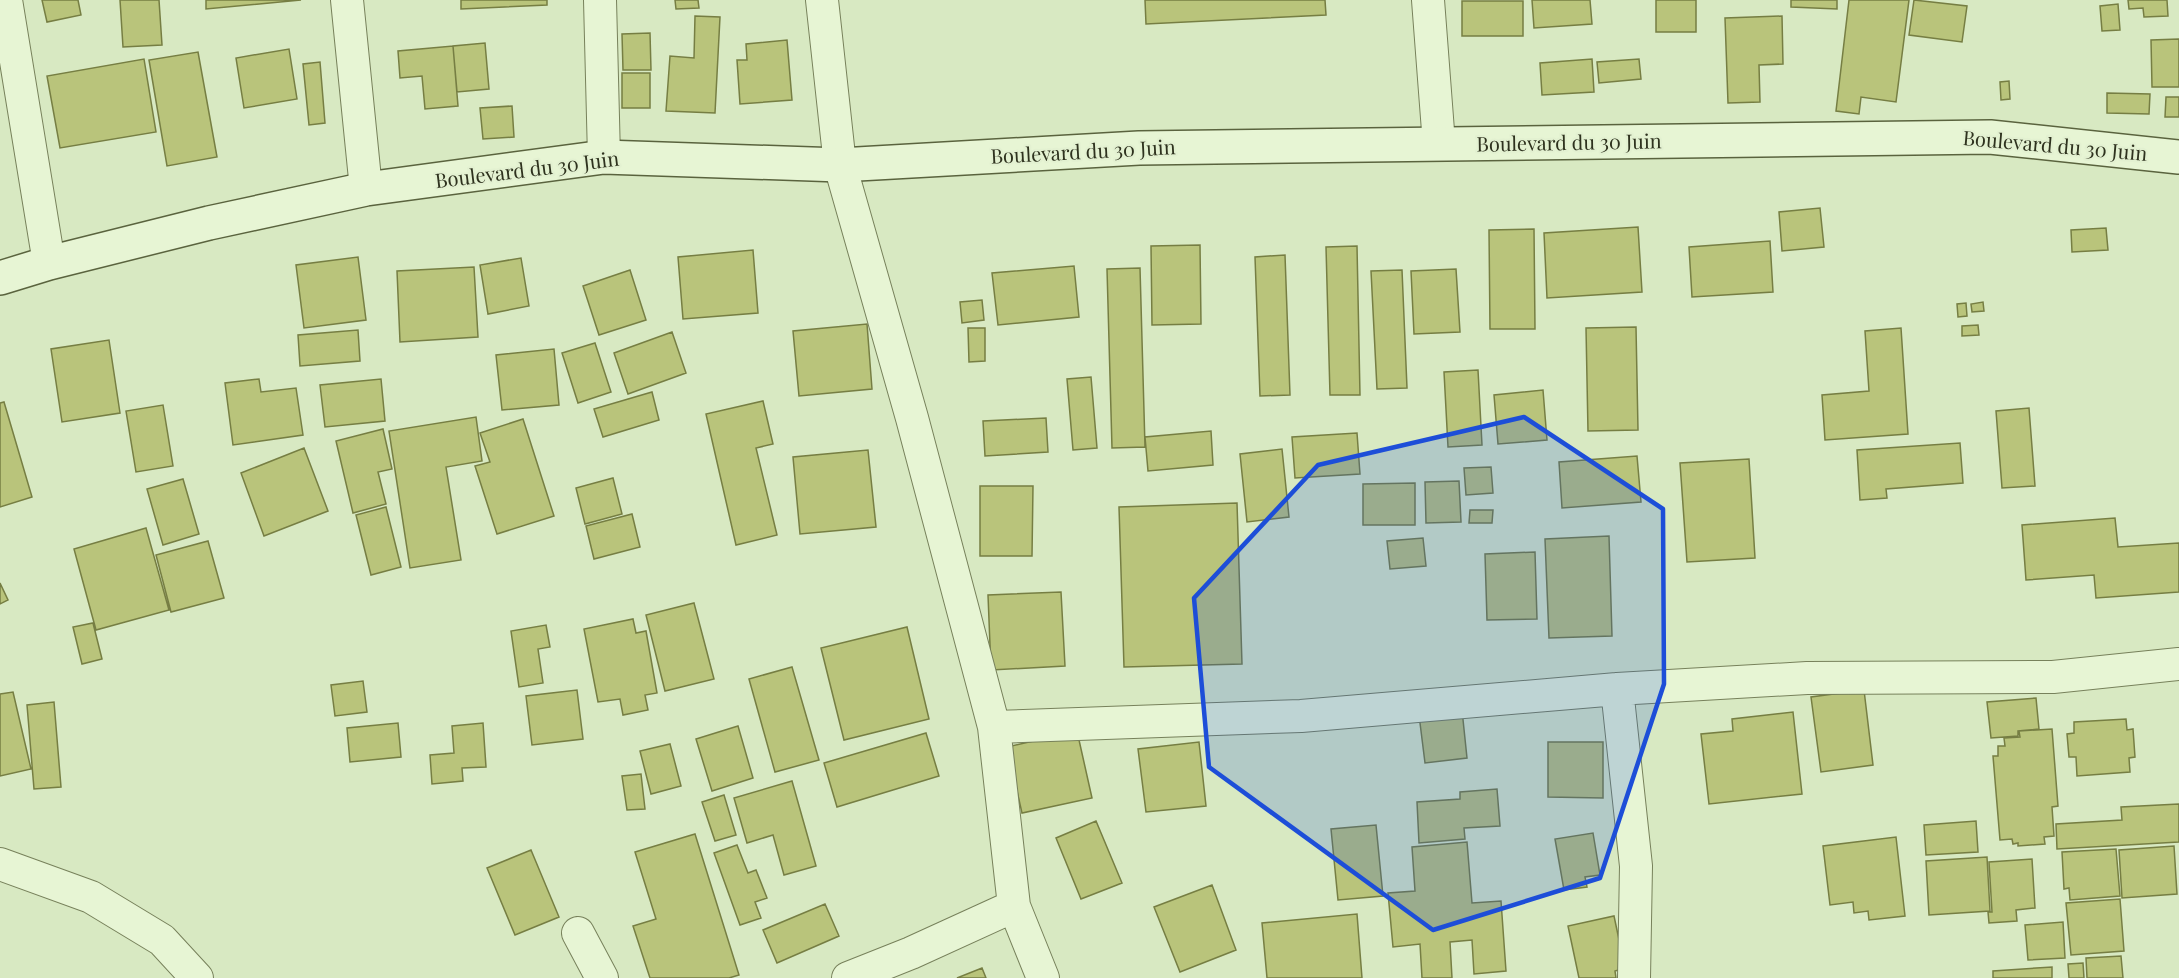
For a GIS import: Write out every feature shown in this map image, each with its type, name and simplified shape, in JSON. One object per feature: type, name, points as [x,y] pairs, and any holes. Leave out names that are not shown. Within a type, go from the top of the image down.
[{"type":"street","points":[[6,0],[50,262]]},
{"type":"street","points":[[347,0],[366,189]]},
{"type":"street","points":[[600,0],[604,157]]},
{"type":"street","points":[[822,0],[840,165],[912,418],[994,727],[1014,906],[1043,978]]},
{"type":"street","points":[[1428,0],[1439,144]]},
{"type":"street","name":"Boulevard du 30 Juin","points":[[0,278],[50,262],[209,223],[366,189],[604,157],[840,165],[1139,148],[1990,137],[2179,157]]},
{"type":"street","points":[[994,727],[1301,716],[1617,689],[1807,678],[2053,677],[2179,664]]},
{"type":"street","points":[[1617,689],[1636,866],[1634,978]]},
{"type":"street","points":[[0,864],[91,897],[162,940],[197,978]]},
{"type":"street","points":[[848,978],[1014,906]]},
{"type":"street","points":[[578,933],[602,978]]},
{"type":"highlighted area","points":[[1524,417],[1663,509],[1664,684],[1600,878],[1433,930],[1209,767],[1194,598],[1318,465]]},
{"type":"building","points":[[42,0],[78,0],[81,15],[47,22]]},
{"type":"building","points":[[120,0],[159,0],[162,45],[123,47]]},
{"type":"building","points":[[206,0],[301,0],[206,9]]},
{"type":"building","points":[[461,0],[547,0],[547,5],[461,9]]},
{"type":"building","points":[[675,0],[698,0],[699,8],[676,9]]},
{"type":"building","points":[[1145,0],[1325,0],[1326,15],[1146,24]]},
{"type":"building","points":[[1532,0],[1590,0],[1592,24],[1534,28]]},
{"type":"building","points":[[1656,0],[1696,0],[1696,32],[1656,32]]},
{"type":"building","points":[[1791,0],[1837,0],[1837,9],[1791,7]]},
{"type":"building","points":[[1849,0],[1909,0],[1896,102],[1861,97],[1859,114],[1836,111]]},
{"type":"building","points":[[1914,0],[1967,6],[1962,42],[1909,35]]},
{"type":"building","points":[[2128,0],[2167,0],[2168,16],[2144,17],[2143,8],[2129,9]]},
{"type":"building","points":[[1462,1],[1523,1],[1523,36],[1462,36]]},
{"type":"building","points":[[2118,4],[2120,30],[2102,31],[2100,6]]},
{"type":"building","points":[[695,16],[720,17],[715,113],[666,111],[670,56],[694,58]]},
{"type":"building","points":[[1782,16],[1783,64],[1759,65],[1760,102],[1728,103],[1725,18]]},
{"type":"building","points":[[650,33],[651,70],[623,70],[622,34]]},
{"type":"building","points":[[2179,39],[2179,87],[2152,87],[2151,40]]},
{"type":"building","points":[[787,40],[792,100],[740,104],[737,60],[747,60],[746,44]]},
{"type":"building","points":[[485,43],[489,89],[457,92],[453,46]]},
{"type":"building","points":[[453,46],[458,106],[425,109],[422,76],[400,78],[398,51]]},
{"type":"building","points":[[289,49],[297,99],[244,108],[236,58]]},
{"type":"building","points":[[198,52],[217,157],[167,166],[149,60]]},
{"type":"building","points":[[144,59],[156,132],[60,148],[47,76]]},
{"type":"building","points":[[1592,59],[1594,92],[1542,95],[1540,63]]},
{"type":"building","points":[[1639,59],[1641,79],[1599,83],[1597,62]]},
{"type":"building","points":[[320,62],[325,123],[309,125],[303,64]]},
{"type":"building","points":[[622,73],[650,73],[650,108],[622,108]]},
{"type":"building","points":[[2009,81],[2010,99],[2001,100],[2000,82]]},
{"type":"building","points":[[2107,93],[2150,94],[2149,114],[2107,113]]},
{"type":"building","points":[[2166,97],[2179,97],[2179,117],[2165,117]]},
{"type":"building","points":[[512,106],[514,137],[483,139],[480,108]]},
{"type":"building","points":[[1820,208],[1824,247],[1782,251],[1779,212]]},
{"type":"building","points":[[1638,227],[1642,292],[1547,298],[1544,233]]},
{"type":"building","points":[[2106,228],[2108,250],[2072,252],[2071,230]]},
{"type":"building","points":[[1534,229],[1535,329],[1490,329],[1489,230]]},
{"type":"building","points":[[1770,241],[1773,292],[1692,297],[1689,247]]},
{"type":"building","points":[[1200,245],[1201,324],[1152,325],[1151,246]]},
{"type":"building","points":[[1357,246],[1360,395],[1330,395],[1326,247]]},
{"type":"building","points":[[753,250],[758,313],[683,319],[678,257]]},
{"type":"building","points":[[1285,255],[1290,395],[1260,396],[1255,257]]},
{"type":"building","points":[[358,257],[366,320],[304,328],[296,265]]},
{"type":"building","points":[[521,258],[529,306],[488,314],[480,265]]},
{"type":"building","points":[[1074,266],[1079,317],[998,325],[992,273]]},
{"type":"building","points":[[474,267],[478,337],[400,342],[397,271]]},
{"type":"building","points":[[1140,268],[1145,447],[1112,448],[1107,269]]},
{"type":"building","points":[[1456,269],[1460,332],[1414,334],[1411,271]]},
{"type":"building","points":[[630,270],[646,320],[599,335],[583,286]]},
{"type":"building","points":[[1402,270],[1407,388],[1377,389],[1371,271]]},
{"type":"building","points":[[982,300],[984,320],[962,323],[960,302]]},
{"type":"building","points":[[1983,302],[1984,311],[1972,312],[1971,304]]},
{"type":"building","points":[[1966,303],[1967,316],[1958,317],[1957,304]]},
{"type":"building","points":[[867,324],[872,389],[799,396],[793,331]]},
{"type":"building","points":[[1978,325],[1979,335],[1962,336],[1962,326]]},
{"type":"building","points":[[1636,327],[1638,430],[1588,431],[1586,328]]},
{"type":"building","points":[[968,328],[985,328],[985,361],[969,362]]},
{"type":"building","points":[[1901,328],[1908,434],[1825,440],[1822,395],[1869,391],[1865,331]]},
{"type":"building","points":[[358,330],[360,361],[300,366],[298,335]]},
{"type":"building","points":[[672,332],[686,373],[628,394],[614,353]]},
{"type":"building","points":[[109,340],[120,413],[62,422],[51,349]]},
{"type":"building","points":[[595,343],[611,392],[578,403],[562,353]]},
{"type":"building","points":[[554,349],[559,405],[502,410],[496,355]]},
{"type":"building","points":[[1478,370],[1482,445],[1448,447],[1444,372]]},
{"type":"building","points":[[1091,377],[1097,448],[1073,450],[1067,379]]},
{"type":"building","points":[[259,379],[261,392],[296,388],[303,435],[233,445],[225,383]]},
{"type":"building","points":[[381,379],[385,421],[325,427],[320,385]]},
{"type":"building","points":[[1543,390],[1547,440],[1498,444],[1494,395]]},
{"type":"building","points":[[652,392],[659,420],[603,437],[594,409]]},
{"type":"building","points":[[763,401],[773,444],[756,448],[777,535],[736,545],[706,414]]},
{"type":"building","points":[[4,402],[32,497],[0,507],[0,403]]},
{"type":"building","points":[[163,405],[173,466],[136,472],[126,411]]},
{"type":"building","points":[[2029,408],[2035,486],[2002,488],[1996,411]]},
{"type":"building","points":[[476,417],[482,461],[446,467],[461,560],[410,568],[389,431]]},
{"type":"building","points":[[1046,418],[1048,452],[985,456],[983,421]]},
{"type":"building","points":[[523,419],[554,516],[497,534],[475,466],[490,462],[480,433]]},
{"type":"building","points":[[383,429],[392,469],[378,472],[386,504],[353,513],[336,441]]},
{"type":"building","points":[[1211,431],[1213,465],[1148,471],[1145,437]]},
{"type":"building","points":[[1357,433],[1360,474],[1295,478],[1292,437]]},
{"type":"building","points":[[1960,443],[1963,483],[1886,489],[1887,498],[1860,500],[1857,450]]},
{"type":"building","points":[[304,448],[328,511],[264,536],[241,473]]},
{"type":"building","points":[[1282,449],[1289,517],[1247,522],[1240,454]]},
{"type":"building","points":[[868,450],[876,527],[800,534],[793,457]]},
{"type":"building","points":[[1637,456],[1641,502],[1562,508],[1559,462]]},
{"type":"building","points":[[1749,459],[1755,558],[1687,562],[1680,463]]},
{"type":"building","points":[[1491,467],[1493,493],[1466,495],[1464,468]]},
{"type":"building","points":[[613,478],[622,514],[585,524],[576,488]]},
{"type":"building","points":[[183,479],[199,534],[163,545],[147,489]]},
{"type":"building","points":[[1459,481],[1461,522],[1426,523],[1425,482]]},
{"type":"building","points":[[1415,483],[1415,525],[1363,525],[1363,484]]},
{"type":"building","points":[[980,486],[1033,486],[1032,556],[980,556]]},
{"type":"building","points":[[1237,503],[1242,664],[1124,667],[1119,507]]},
{"type":"building","points":[[386,507],[401,567],[371,575],[356,515]]},
{"type":"building","points":[[1470,510],[1493,510],[1492,523],[1469,523]]},
{"type":"building","points":[[632,514],[640,547],[594,559],[586,526]]},
{"type":"building","points":[[2115,518],[2118,547],[2179,543],[2179,592],[2096,598],[2094,575],[2026,580],[2022,525]]},
{"type":"building","points":[[146,528],[169,610],[96,630],[74,549]]},
{"type":"building","points":[[1609,536],[1612,636],[1549,638],[1545,539]]},
{"type":"building","points":[[1423,538],[1426,566],[1390,569],[1387,541]]},
{"type":"building","points":[[208,541],[224,598],[171,612],[156,555]]},
{"type":"building","points":[[1535,552],[1537,619],[1487,620],[1485,554]]},
{"type":"building","points":[[0,583],[8,600],[0,604]]},
{"type":"building","points":[[1061,592],[1065,666],[991,670],[988,595]]},
{"type":"building","points":[[694,603],[714,679],[665,691],[646,615]]},
{"type":"building","points":[[633,619],[636,633],[646,631],[657,693],[645,695],[648,710],[623,715],[620,699],[598,702],[584,629]]},
{"type":"building","points":[[93,623],[102,659],[82,664],[73,627]]},
{"type":"building","points":[[546,625],[550,647],[538,649],[543,683],[519,687],[511,631]]},
{"type":"building","points":[[907,627],[929,719],[844,740],[821,648]]},
{"type":"building","points":[[792,667],[819,760],[775,772],[749,679]]},
{"type":"building","points":[[363,681],[367,712],[335,716],[331,685]]},
{"type":"building","points":[[577,690],[583,739],[532,745],[526,696]]},
{"type":"building","points":[[1864,690],[1873,765],[1821,772],[1811,697]]},
{"type":"building","points":[[13,692],[31,769],[0,776],[0,694]]},
{"type":"building","points":[[2036,698],[2039,729],[2018,731],[2018,736],[1991,738],[1987,702]]},
{"type":"building","points":[[54,702],[61,787],[34,789],[27,705]]},
{"type":"building","points":[[1462,710],[1467,758],[1425,763],[1419,715]]},
{"type":"building","points":[[1793,712],[1802,794],[1709,804],[1701,734],[1733,731],[1732,719]]},
{"type":"building","points":[[2126,719],[2127,730],[2133,729],[2135,757],[2129,758],[2130,772],[2077,776],[2076,757],[2069,757],[2067,734],[2074,733],[2074,722]]},
{"type":"building","points":[[398,723],[401,757],[350,762],[347,728]]},
{"type":"building","points":[[483,723],[486,767],[462,768],[463,781],[432,784],[430,755],[454,753],[452,726]]},
{"type":"building","points":[[738,726],[753,778],[712,791],[696,739]]},
{"type":"building","points":[[2052,729],[2058,806],[2052,807],[2054,836],[2044,837],[2045,844],[2018,846],[2018,843],[2013,844],[2012,839],[2000,840],[1993,756],[1998,756],[1998,746],[2005,746],[2004,738],[2020,737],[2019,731]]},
{"type":"building","points":[[1077,731],[1092,798],[1022,813],[1007,747]]},
{"type":"building","points":[[926,733],[939,776],[837,807],[824,763]]},
{"type":"building","points":[[1199,742],[1206,806],[1146,812],[1138,749]]},
{"type":"building","points":[[1548,742],[1603,742],[1603,798],[1548,797]]},
{"type":"building","points":[[670,744],[681,786],[651,794],[640,751]]},
{"type":"building","points":[[641,774],[645,809],[627,810],[622,776]]},
{"type":"building","points":[[792,781],[816,866],[784,875],[773,835],[747,843],[734,798]]},
{"type":"building","points":[[1497,789],[1500,826],[1464,828],[1465,839],[1419,843],[1417,802],[1460,799],[1460,792]]},
{"type":"building","points":[[724,795],[736,835],[715,841],[702,802]]},
{"type":"building","points":[[2179,804],[2179,842],[2057,849],[2056,824],[2122,820],[2121,807]]},
{"type":"building","points":[[1096,821],[1122,883],[1081,899],[1056,838]]},
{"type":"building","points":[[1976,821],[1978,852],[1926,855],[1924,825]]},
{"type":"building","points":[[1376,825],[1383,896],[1338,900],[1331,829]]},
{"type":"building","points":[[1593,833],[1600,875],[1585,877],[1587,887],[1564,890],[1555,839]]},
{"type":"building","points":[[695,834],[739,975],[729,978],[650,978],[633,926],[656,919],[635,852]]},
{"type":"building","points":[[1896,837],[1905,916],[1869,920],[1868,911],[1854,913],[1853,902],[1830,905],[1823,846]]},
{"type":"building","points":[[1467,842],[1472,903],[1501,901],[1506,971],[1474,974],[1472,940],[1450,942],[1452,978],[1422,978],[1420,944],[1393,947],[1388,893],[1415,891],[1412,847]]},
{"type":"building","points":[[737,845],[748,873],[756,870],[767,898],[755,902],[761,918],[740,925],[714,853]]},
{"type":"building","points":[[2174,846],[2177,894],[2122,898],[2119,850]]},
{"type":"building","points":[[2116,849],[2120,896],[2070,900],[2069,888],[2064,889],[2062,852]]},
{"type":"building","points":[[531,850],[559,917],[515,935],[487,868]]},
{"type":"building","points":[[1987,857],[1990,911],[1929,915],[1926,861]]},
{"type":"building","points":[[2032,859],[2035,908],[2016,910],[2017,921],[1989,923],[1988,912],[1992,912],[1989,862]]},
{"type":"building","points":[[1212,885],[1236,950],[1180,972],[1154,907]]},
{"type":"building","points":[[2120,899],[2124,951],[2071,955],[2066,903]]},
{"type":"building","points":[[825,904],[839,936],[777,963],[763,930]]},
{"type":"building","points":[[1357,914],[1362,978],[1267,978],[1262,923]]},
{"type":"building","points":[[1614,916],[1625,968],[1615,971],[1616,978],[1579,978],[1568,926]]},
{"type":"building","points":[[2063,922],[2065,958],[2028,960],[2025,925]]},
{"type":"building","points":[[2121,956],[2123,978],[2087,978],[2086,958]]},
{"type":"building","points":[[2083,963],[2084,978],[2069,978],[2068,964]]},
{"type":"building","points":[[2052,967],[2052,978],[1993,978],[1993,971]]},
{"type":"building","points":[[982,968],[986,978],[957,978]]}]
